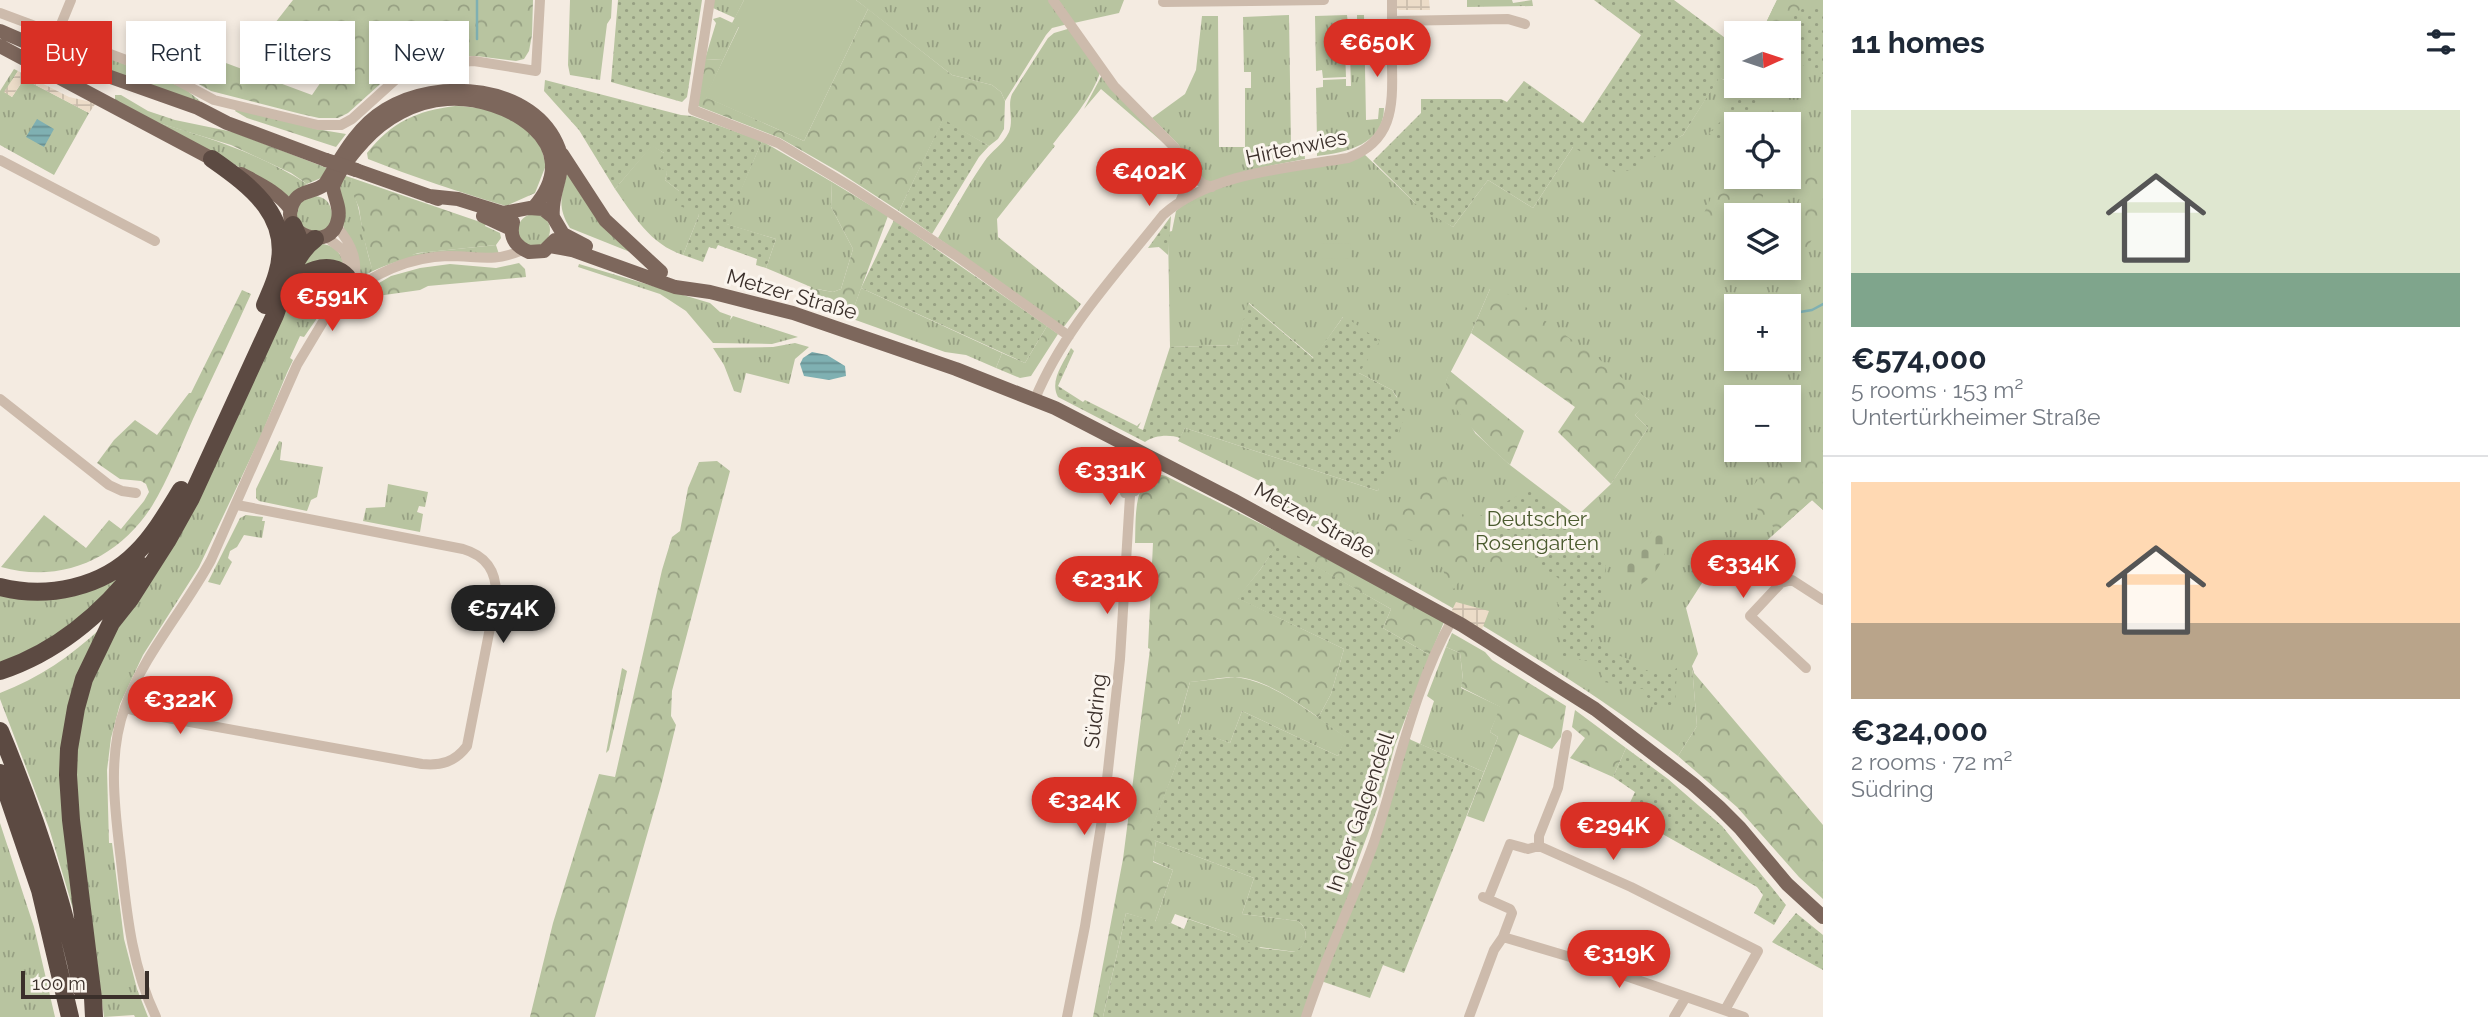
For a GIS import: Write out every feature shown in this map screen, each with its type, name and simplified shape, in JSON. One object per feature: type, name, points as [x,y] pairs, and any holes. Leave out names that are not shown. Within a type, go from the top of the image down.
[{"type":"highway","points":[[94,1017],[71,820],[69,749],[76,708],[84,679],[96,652],[111,623],[130,599],[185,510],[259,350],[281,256],[275,220],[269,209],[254,191],[212,159]]},
{"type":"highway","points":[[268,317],[298,244],[292,217]]},
{"type":"highway","points":[[0,587],[20,591],[54,591],[88,583],[104,576],[136,553],[156,529],[181,490],[304,249],[326,233]]},
{"type":"highway","points":[[268,317],[293,284],[308,272],[333,267],[341,270],[350,283]]},
{"type":"highway","points":[[1,676],[56,645],[90,619],[113,596],[148,554],[171,517],[181,490]]},
{"type":"highway","points":[[1,676],[31,670],[62,652],[96,624],[144,575]]},
{"type":"highway","points":[[0,731],[20,778],[50,865],[72,944],[88,1017]]},
{"type":"highway","points":[[0,773],[40,890],[70,1017]]},
{"type":"main road","name":"Metzer Straße","points":[[0,31],[79,65],[511,229]]},
{"type":"main road","name":"Metzer Straße","points":[[0,44],[85,76],[197,114],[211,116]]},
{"type":"main road","name":"Metzer Straße","points":[[0,44],[277,195],[285,201],[292,217]]},
{"type":"main road","points":[[523,250],[514,242],[511,229],[515,217],[528,209],[546,190],[551,175],[551,158],[544,138],[516,114],[489,104],[462,99],[419,105],[383,122],[356,149],[340,172],[333,187],[339,218],[326,233],[303,236],[292,217],[298,196],[325,184],[350,143],[373,118],[402,101],[433,92],[474,91],[516,104],[537,118],[554,138],[605,220],[661,272]]},
{"type":"main road","points":[[550,246],[556,236],[551,207],[562,171],[559,150]]},
{"type":"main road","points":[[311,190],[326,192],[337,203]]},
{"type":"main road","name":"Metzer Straße","points":[[429,196],[458,199],[503,213],[543,209],[563,234],[573,241],[710,292]]},
{"type":"main road","name":"Metzer Straße","points":[[523,250],[536,253],[550,246],[572,250],[675,287],[710,292],[793,313],[1035,399],[1136,450],[1452,620],[1595,709],[1693,783],[1740,828],[1798,896],[1823,917]]},
{"type":"street","points":[[62,21],[71,0]]},
{"type":"street","points":[[112,55],[169,76],[214,100],[318,125],[341,125],[352,119],[404,72],[418,65],[474,61],[536,71],[540,0]]},
{"type":"street","points":[[710,0],[693,110],[778,143],[912,226],[1069,336]]},
{"type":"street","points":[[1053,0],[1114,86],[1175,148],[1189,170],[1203,184],[1212,187]]},
{"type":"street","points":[[1162,1],[1324,0]]},
{"type":"street","name":"Hirtenwies","points":[[1035,399],[1045,376],[1069,336],[1163,215],[1180,202],[1212,187],[1265,172],[1348,158],[1368,148],[1387,123],[1391,109],[1392,0]]},
{"type":"street","points":[[0,13],[22,21]]},
{"type":"street","points":[[1392,21],[1508,19],[1525,24]]},
{"type":"street","points":[[211,116],[214,100]]},
{"type":"street","points":[[0,160],[155,241]]},
{"type":"street","points":[[1180,202],[1188,183],[1189,170]]},
{"type":"street","points":[[326,233],[343,250],[350,283]]},
{"type":"street","points":[[156,1017],[134,957],[119,851],[114,771],[117,738],[125,708],[149,658],[202,576],[237,505],[297,365],[318,327],[350,283],[356,259],[352,247],[326,233]]},
{"type":"street","points":[[350,283],[407,262],[450,256],[490,259],[523,250]]},
{"type":"street","points":[[0,399],[109,485],[136,494]]},
{"type":"street","name":"Südring","points":[[1067,1017],[1104,807],[1136,450]]},
{"type":"street","name":"Südring","points":[[1125,574],[1126,468],[1136,450]]},
{"type":"street","name":"Südring","points":[[1129,508],[1142,475],[1149,467],[1159,462]]},
{"type":"street","points":[[125,708],[422,764],[450,762],[467,746],[496,597],[495,574],[483,558],[463,549],[237,505]]},
{"type":"street","points":[[1750,615],[1781,583],[1792,580],[1823,600]]},
{"type":"street","points":[[1741,606],[1806,668]]},
{"type":"street","name":"In der Galgendell","points":[[1306,1017],[1320,974],[1373,845],[1405,737],[1427,675],[1452,620]]},
{"type":"street","points":[[1539,846],[1539,836],[1558,788],[1567,735]]},
{"type":"street","points":[[1469,1017],[1494,950],[1503,937],[1512,914],[1510,909],[1485,898],[1510,844],[1528,849],[1539,846],[1631,887],[1758,951],[1725,1010]]},
{"type":"street","points":[[1503,937],[1568,956],[1744,1017]]},
{"type":"street","points":[[1674,1017],[1686,997]]},
{"type":"green space","points":[[293,0],[533,0],[529,51],[524,59],[516,61],[469,56],[469,21],[369,21],[369,84],[380,84],[348,113],[338,118],[319,118],[211,91],[199,84],[226,84],[226,63],[240,68],[240,84],[282,84],[312,95],[320,84],[355,84],[355,21],[277,21]]},
{"type":"green space","points":[[570,0],[612,0],[600,80],[570,75]]},
{"type":"green space","points":[[618,0],[702,0],[687,97],[682,102],[611,82]]},
{"type":"green space","points":[[714,0],[744,0],[735,18],[713,8]]},
{"type":"green space","points":[[744,0],[856,0],[868,9],[804,141],[705,97],[739,27],[732,23]]},
{"type":"green space","points":[[856,0],[1051,0],[1068,24],[1052,28],[1046,35],[1005,101],[1001,92],[992,85],[952,75]]},
{"type":"green space","points":[[1058,0],[1124,0],[1119,13],[1074,23]]},
{"type":"green space","points":[[1467,0],[1512,0],[1513,3],[1532,0],[1533,6],[1467,7]]},
{"type":"green space","points":[[1594,0],[1674,0],[1724,37],[1724,80],[1719,78],[1683,135],[1636,168],[1616,173],[1573,147],[1533,208],[1488,180],[1453,227],[1422,210],[1373,161],[1421,113],[1421,99],[1501,99],[1507,102],[1524,81],[1583,123],[1641,35]]},
{"type":"green space","name":"Deutscher Rosengarten","points":[[1777,0],[1823,0],[1823,510],[1812,500],[1741,564],[1724,549],[1686,608],[1698,654],[1692,666],[1697,726],[1678,756],[1527,652],[1369,561],[1368,556],[1271,504],[1278,490],[1178,441],[1185,428],[1378,491],[1397,397],[1392,390],[1359,373],[1343,317],[1314,358],[1249,303],[1237,345],[1170,347],[1168,232],[1172,231],[1176,211],[1199,191],[1362,152],[1415,203],[1453,227],[1488,180],[1533,208],[1573,147],[1668,146],[1683,135],[1719,77],[1724,80],[1724,98],[1801,98],[1801,21],[1767,21]],"holes":[[[1490,289],[1649,400],[1635,415],[1648,428],[1611,484],[1577,516],[1510,465],[1475,433],[1446,381]]]},
{"type":"green space","points":[[1777,0],[1823,0],[1823,5],[1803,10],[1790,21],[1767,21]]},
{"type":"green space","points":[[1810,5],[1823,5],[1823,74],[1801,64],[1801,21],[1789,21],[1798,11]]},
{"type":"green space","points":[[868,9],[952,75],[992,85],[1001,92],[1005,101],[1004,129],[998,139],[989,146],[943,120],[899,211],[780,138],[698,106],[705,59],[723,60],[706,97],[804,141]]},
{"type":"green space","points":[[1289,15],[1291,146],[1304,147],[1305,159],[1208,183],[1194,170],[1178,144],[1152,118],[1185,94],[1196,70],[1202,16],[1218,16],[1219,147],[1245,147],[1245,88],[1251,88],[1251,72],[1244,72],[1243,17]]},
{"type":"green space","points":[[1347,15],[1348,24],[1353,24],[1354,49],[1357,49],[1357,15],[1364,15],[1366,120],[1378,119],[1379,108],[1384,108],[1382,120],[1378,130],[1361,144],[1340,152],[1317,156],[1317,149],[1329,140],[1317,140],[1316,88],[1323,87],[1323,80],[1346,79],[1346,86],[1351,86],[1352,50],[1345,50],[1346,77],[1323,78],[1322,70],[1316,71],[1315,16]]},
{"type":"green space","points":[[720,17],[739,26],[723,60],[705,59],[716,23],[713,19]]},
{"type":"green space","points":[[1071,28],[1101,70],[1080,109],[1053,144],[1055,146],[997,219],[998,237],[1081,304],[1063,328],[938,238],[978,171],[1009,132],[1012,94],[1048,38],[1054,33]]},
{"type":"green space","points":[[112,59],[126,65],[126,77],[112,71]]},
{"type":"green space","points":[[14,69],[18,71],[5,92],[12,97],[21,84],[34,84],[89,113],[54,175],[0,145],[0,91]]},
{"type":"green space","points":[[1103,73],[1166,145],[1101,89],[1084,109]]},
{"type":"green space","points":[[545,80],[692,116],[762,141],[727,224],[776,239],[766,268],[756,265],[757,259],[718,245],[716,249],[709,247],[703,262],[683,255],[699,215],[674,203],[679,191],[665,180],[667,172],[656,165],[664,153],[652,146],[615,189],[579,130],[544,91]]},
{"type":"green space","points":[[145,84],[174,84],[184,88],[200,101],[198,104]]},
{"type":"green space","points":[[115,95],[121,95],[148,111],[175,120],[233,132],[327,168],[321,178],[307,184],[291,173],[231,145],[149,120],[115,101]]},
{"type":"green space","points":[[1735,98],[1762,98],[1757,112],[1726,112]]},
{"type":"green space","points":[[455,106],[499,113],[519,123],[536,138],[546,165],[535,193],[506,206],[368,159],[367,153],[376,142],[396,126],[428,111]]},
{"type":"green space","points":[[237,108],[346,134],[336,147],[247,118],[235,111]]},
{"type":"green space","points":[[1724,115],[1724,148],[1709,133]]},
{"type":"green space","points":[[943,119],[989,146],[979,157],[932,234],[899,211]]},
{"type":"green space","points":[[149,120],[250,154],[307,184],[288,197],[229,161]]},
{"type":"green space","points":[[762,141],[832,182],[831,207],[853,249],[841,289],[833,292],[817,289],[809,308],[797,304],[795,298],[805,301],[811,287],[766,268],[776,239],[726,224]]},
{"type":"green space","points":[[652,145],[664,153],[667,173],[665,180],[679,191],[699,215],[683,255],[661,244],[652,236],[615,189]]},
{"type":"green space","points":[[568,170],[635,254],[570,228],[562,206],[562,193]]},
{"type":"green space","points":[[1724,172],[1724,189],[1765,189],[1761,203],[1724,203],[1724,215],[1714,218],[1704,213],[1713,186]]},
{"type":"green space","points":[[1801,174],[1823,179],[1823,221],[1801,253],[1801,203],[1799,203],[1801,195],[1798,189],[1801,189]]},
{"type":"green space","points":[[343,175],[352,178],[372,268],[404,256],[427,252],[496,245],[499,254],[443,254],[410,258],[358,279],[343,225],[340,188]]},
{"type":"green space","points":[[352,178],[486,224],[485,226],[500,233],[501,238],[496,245],[418,253],[372,269],[359,208],[351,189]]},
{"type":"green space","points":[[832,182],[888,216],[850,318],[811,303],[816,289],[833,292],[841,289],[853,249],[831,207]]},
{"type":"green space","points":[[314,196],[323,198],[328,203],[333,219],[325,231],[306,232],[296,216],[300,202]]},
{"type":"green space","points":[[534,214],[545,219],[550,230],[545,241],[534,246],[523,241],[518,230],[523,219]]},
{"type":"green space","points":[[1171,216],[1168,255],[1159,247],[1148,248]]},
{"type":"green space","points":[[894,220],[1047,326],[1025,363],[861,288]]},
{"type":"green space","points":[[1321,243],[1351,244],[1350,259],[1321,258]]},
{"type":"green space","points":[[323,244],[337,251],[345,266],[302,271],[309,249]]},
{"type":"green space","points":[[519,263],[525,269],[526,277],[428,286],[420,290],[355,297],[391,276],[420,268],[450,264],[496,268]]},
{"type":"green space","points":[[579,264],[710,303],[720,312],[731,316],[730,320],[733,316],[798,337],[772,344],[713,343],[686,311],[660,294],[578,267]]},
{"type":"green space","points":[[331,273],[338,281],[331,298],[304,337],[300,336],[290,358],[293,360],[261,436],[199,567],[143,655],[120,704],[111,738],[107,770],[109,843],[112,843],[124,939],[137,989],[148,1017],[104,1017],[77,804],[76,742],[92,675],[297,286]]},
{"type":"green space","points":[[861,288],[1002,353],[996,368],[966,355],[945,352],[850,318]]},
{"type":"green space","points":[[1490,289],[1502,290],[1599,359],[1650,401],[1635,415],[1648,428],[1611,484],[1558,432],[1575,407],[1471,333]]},
{"type":"green space","points":[[242,290],[251,294],[163,486],[138,525],[105,553],[86,563],[45,572],[1,567],[44,515],[86,548],[109,520],[121,529],[149,492],[146,484],[141,481],[120,479],[97,463],[114,440],[135,420],[157,435],[191,393]]},
{"type":"green space","points":[[1248,303],[1313,358],[1344,316],[1380,341],[1359,373],[1392,390],[1406,412],[1378,491],[1185,428],[1180,438],[1162,436],[1145,442],[1058,397],[1056,378],[1071,348],[1074,351],[1058,386],[1083,402],[1085,400],[1137,426],[1141,422],[1138,428],[1143,430],[1170,347],[1237,345]]},
{"type":"green space","points":[[1047,326],[1058,334],[1031,376],[1020,378],[996,368],[1002,353],[1025,363]]},
{"type":"green space","points":[[795,343],[809,347],[795,359],[789,384],[746,373],[741,393],[734,391],[724,365],[713,348],[773,347]]},
{"type":"green space","points":[[1450,371],[1524,431],[1510,465],[1470,427],[1453,403],[1446,381]]},
{"type":"green space","points":[[279,441],[282,442],[280,460],[323,467],[317,497],[311,500],[307,511],[259,501],[256,498],[256,489]]},
{"type":"green space","points":[[1823,443],[1823,510],[1812,500],[1777,531],[1749,500],[1747,494],[1763,473],[1768,480],[1781,472],[1778,465],[1781,462],[1801,462],[1801,456]]},
{"type":"green space","points":[[717,461],[730,471],[672,691],[671,716],[676,725],[595,1017],[530,1017],[553,923],[599,774],[615,777],[662,570],[672,537],[680,531],[688,488],[699,462]]},
{"type":"green space","points":[[1154,473],[1166,476],[1281,534],[1444,622],[1430,655],[1383,628],[1391,609],[1277,545],[1238,598],[1344,649],[1331,694],[1318,717],[1292,699],[1248,679],[1229,677],[1190,682],[1178,724],[1190,728],[1149,837],[1156,841],[1153,862],[1173,870],[1155,922],[1126,913],[1103,1017],[1093,1017],[1123,859],[1150,649],[1153,543],[1135,543],[1139,495],[1142,486]]},
{"type":"green space","points":[[1446,476],[1457,506],[1475,533],[1482,540],[1524,564],[1509,570],[1488,561],[1473,560],[1454,589],[1447,583],[1437,558],[1421,544],[1402,539],[1382,551],[1376,546],[1396,509],[1417,494],[1417,478]]},
{"type":"green space","points":[[388,484],[428,492],[425,507],[419,506],[417,512],[423,514],[420,532],[363,521],[366,508],[385,507]]},
{"type":"green space","name":"Deutscher Rosengarten","points":[[1528,490],[1572,522],[1577,540],[1592,547],[1606,566],[1599,604],[1604,613],[1596,619],[1592,642],[1604,642],[1607,651],[1636,662],[1645,671],[1653,671],[1661,677],[1677,668],[1675,706],[1652,706],[1643,689],[1604,682],[1598,663],[1562,656],[1557,597],[1565,583],[1511,544],[1495,542],[1480,516]]},
{"type":"green space","points":[[246,515],[263,517],[262,521],[265,521],[262,538],[244,535],[237,547],[230,551],[228,558],[232,562],[220,585],[208,582],[240,518]]},
{"type":"green space","points":[[1657,530],[1671,540],[1656,571],[1639,586],[1624,570],[1652,531]]},
{"type":"green space","points":[[1277,544],[1391,609],[1383,628],[1430,655],[1395,745],[1377,809],[1350,882],[1353,884],[1303,1017],[1103,1017],[1126,913],[1165,924],[1171,923],[1184,929],[1188,919],[1234,935],[1261,948],[1295,952],[1304,941],[1304,929],[1298,921],[1242,914],[1254,878],[1148,838],[1190,728],[1230,743],[1242,711],[1338,756],[1345,737],[1318,718],[1331,694],[1344,649],[1237,598]]},
{"type":"green space","points":[[128,568],[107,594],[63,633],[0,664],[0,592],[19,596]]},
{"type":"green space","points":[[101,628],[70,706],[76,919],[49,828],[0,693],[54,665]]},
{"type":"green space","points":[[1452,633],[1566,706],[1561,737],[1552,749],[1519,734],[1484,822],[1467,816],[1498,737],[1490,732],[1500,707],[1461,687],[1463,679],[1460,653],[1446,647]]},
{"type":"green space","points":[[1446,647],[1460,653],[1463,680],[1461,688],[1501,707],[1490,732],[1498,737],[1484,772],[1420,744],[1434,701],[1427,696]]},
{"type":"green space","points":[[1692,666],[1694,673],[1823,825],[1823,899],[1799,877],[1737,807],[1678,756],[1697,726]]},
{"type":"green space","points":[[622,668],[627,671],[609,750],[606,753]]},
{"type":"green space","points":[[1235,677],[1265,685],[1279,692],[1346,737],[1338,756],[1242,711],[1230,743],[1178,725],[1190,682]]},
{"type":"green space","points":[[1575,710],[1626,748],[1613,777],[1570,758],[1585,738],[1572,727]]},
{"type":"green space","points":[[1409,739],[1484,772],[1404,973],[1383,965],[1370,998],[1321,981]]},
{"type":"green space","points":[[1626,748],[1668,779],[1722,826],[1786,905],[1774,925],[1754,913],[1763,895],[1757,887],[1625,813],[1635,792],[1613,777]]},
{"type":"green space","points":[[0,823],[34,927],[55,1017],[0,1017]]},
{"type":"green space","points":[[1156,841],[1254,878],[1242,914],[1298,921],[1306,933],[1303,945],[1296,952],[1252,946],[1234,935],[1175,914],[1171,923],[1165,925],[1155,922],[1173,870],[1153,861]]},
{"type":"green space","points":[[1796,913],[1823,935],[1823,970],[1772,942]]},
{"type":"shaded area","points":[[1396,0],[1429,0],[1430,10],[1399,10],[1396,8]]},
{"type":"shaded area","points":[[18,71],[21,73],[21,84],[12,97],[4,92]]},
{"type":"shaded area","points":[[34,84],[44,84],[69,97],[96,103],[89,113]]},
{"type":"shaded area","points":[[1456,602],[1489,611],[1481,632],[1450,614]]},
{"type":"water","points":[[37,119],[54,129],[44,147],[26,137]]},
{"type":"water","points":[[812,352],[827,355],[845,366],[846,376],[829,380],[804,376],[800,364],[803,358]]},
{"type":"waterway","points":[[477,0],[477,39]]},
{"type":"waterway","points":[[1801,312],[1823,304]]}]
